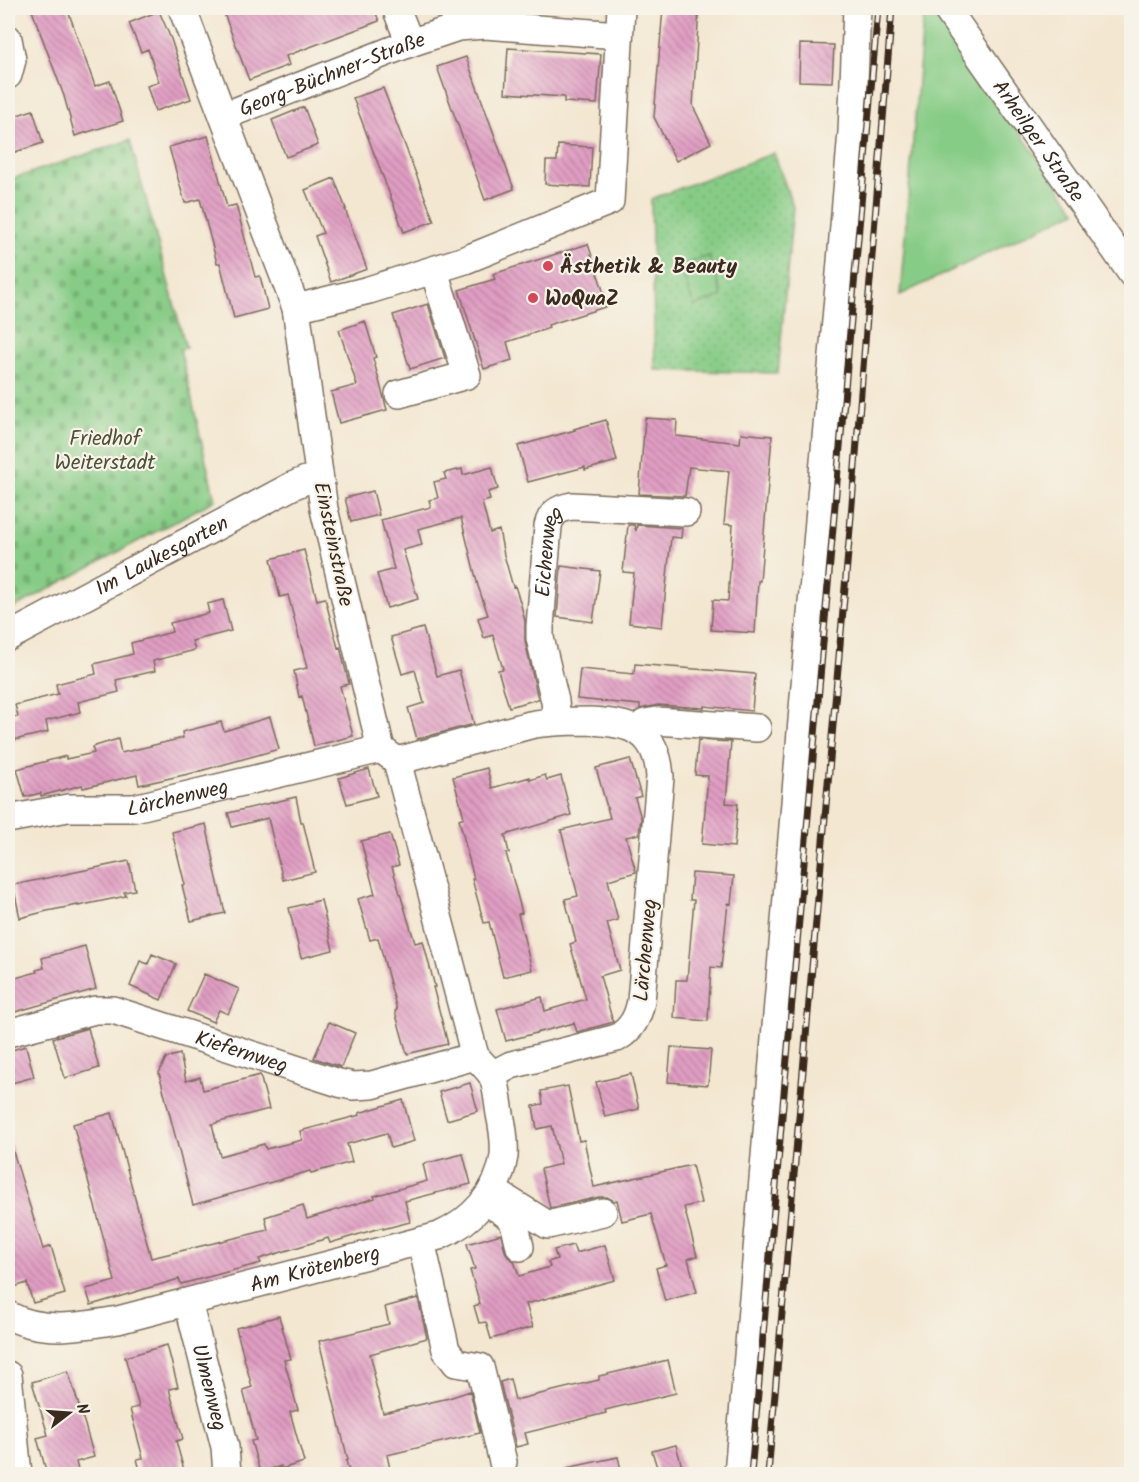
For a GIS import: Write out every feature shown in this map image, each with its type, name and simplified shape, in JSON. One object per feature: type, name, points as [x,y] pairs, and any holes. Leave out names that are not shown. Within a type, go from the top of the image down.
[{"type":"street","name":"Einsteinstraße","points":[[182,8],[296,308],[326,519],[389,755],[484,1066]]},
{"type":"street","points":[[396,8],[410,43]]},
{"type":"street","points":[[296,308],[356,294],[434,271],[610,201],[621,8]]},
{"type":"street","points":[[738,1474],[850,155],[857,8]]},
{"type":"street","name":"Arheilger Straße","points":[[946,8],[1131,274]]},
{"type":"street","name":"Georg-Büchner-Straße","points":[[224,116],[410,43],[458,27],[476,25],[619,35]]},
{"type":"street","points":[[8,39],[12,60],[8,75]]},
{"type":"street","points":[[399,394],[467,375],[434,271]]},
{"type":"street","name":"Im Laukesgarten","points":[[8,637],[292,486],[319,478]]},
{"type":"street","name":"Eichenweg","points":[[556,721],[556,706],[542,647],[540,626],[548,526],[552,515],[557,510],[573,506],[686,512]]},
{"type":"street","name":"Lärchenweg","points":[[8,819],[68,808],[134,808],[556,721],[612,722],[636,730],[644,736],[654,750],[660,777],[639,1013],[630,1028],[617,1038],[511,1065],[484,1066]]},
{"type":"street","points":[[636,730],[645,723],[657,721],[757,728]]},
{"type":"street","name":"Kiefernweg","points":[[8,1033],[95,1010],[112,1010],[353,1086],[484,1066]]},
{"type":"street","name":"Am Krötenberg","points":[[9,1319],[53,1327],[118,1320],[421,1241],[439,1236],[459,1226],[469,1219],[488,1196],[502,1167],[504,1155],[502,1121],[484,1066]]},
{"type":"street","points":[[488,1196],[548,1225],[603,1212]]},
{"type":"street","points":[[488,1196],[513,1220],[520,1247]]},
{"type":"street","points":[[421,1241],[446,1350],[456,1363],[480,1367],[503,1462]]},
{"type":"street","name":"Ulmenweg","points":[[188,1302],[225,1447],[227,1474]]},
{"type":"street","points":[[8,1375],[18,1474]]},
{"type":"green space","points":[[932,9],[1076,211],[900,295],[924,10]]},
{"type":"green space","name":"Friedhof Weiterstadt","points":[[130,140],[186,348],[180,349],[215,500],[8,611],[8,180]]},
{"type":"green space","points":[[774,153],[793,207],[778,373],[655,370],[651,199]]},
{"type":"green space","points":[[709,256],[722,296],[694,306],[680,266]]},
{"type":"building","points":[[31,8],[67,8],[95,86],[110,81],[123,121],[75,136],[64,96]]},
{"type":"building","points":[[222,8],[374,8],[379,21],[286,56],[289,65],[249,80]]},
{"type":"building","points":[[663,8],[699,8],[693,106],[711,143],[676,161],[654,117]]},
{"type":"building","points":[[159,11],[191,99],[155,111],[147,86],[159,82],[148,49],[141,52],[129,23]]},
{"type":"building","points":[[800,44],[834,45],[832,82],[799,81]]},
{"type":"building","points":[[508,48],[601,54],[597,104],[564,102],[564,97],[505,93]]},
{"type":"building","points":[[466,57],[514,189],[485,200],[437,67]]},
{"type":"building","points":[[383,88],[434,221],[404,232],[353,98]]},
{"type":"building","points":[[304,107],[318,145],[286,157],[272,120]]},
{"type":"building","points":[[33,110],[43,143],[12,153],[8,139],[8,118]]},
{"type":"building","points":[[208,136],[227,207],[236,205],[255,277],[260,276],[268,309],[234,318],[200,199],[185,203],[169,147]]},
{"type":"building","points":[[558,145],[592,147],[590,187],[545,184],[546,161],[557,161]]},
{"type":"building","points":[[334,178],[367,269],[331,282],[315,236],[323,233],[305,190]]},
{"type":"building","name":"WoQuaZ","points":[[588,244],[608,306],[548,325],[549,328],[507,342],[512,360],[484,369],[459,290],[495,279],[493,274]]},
{"type":"building","points":[[428,304],[445,358],[410,369],[393,315]]},
{"type":"building","points":[[365,321],[376,357],[373,358],[387,410],[339,423],[331,392],[357,385],[339,330]]},
{"type":"building","points":[[645,418],[677,420],[676,436],[740,443],[741,433],[772,436],[755,633],[711,630],[713,600],[728,601],[733,525],[724,524],[729,471],[689,467],[685,496],[639,494]]},
{"type":"building","points":[[606,420],[617,461],[528,482],[518,446]]},
{"type":"building","points":[[492,467],[498,489],[488,492],[490,500],[482,502],[490,533],[499,530],[513,587],[515,586],[521,605],[525,621],[525,641],[538,699],[509,707],[498,670],[503,669],[493,635],[484,638],[478,618],[488,615],[478,586],[461,518],[418,529],[422,545],[403,550],[418,599],[387,608],[377,574],[394,569],[381,520],[431,507],[429,500],[438,498],[434,482],[446,479],[444,473],[462,469],[463,475]]},
{"type":"building","points":[[373,491],[379,515],[351,522],[345,498]]},
{"type":"building","points":[[628,525],[634,525],[636,531],[637,525],[682,528],[681,538],[671,537],[662,627],[629,623],[634,573],[623,572]]},
{"type":"building","points":[[304,550],[317,600],[325,598],[338,648],[340,647],[349,684],[340,686],[353,736],[314,746],[302,696],[299,697],[294,671],[307,668],[288,595],[280,597],[271,559]]},
{"type":"building","points":[[561,566],[600,571],[593,622],[557,617]]},
{"type":"building","points":[[223,600],[231,631],[192,641],[195,650],[153,661],[155,671],[116,680],[119,692],[78,702],[80,712],[46,721],[48,732],[10,741],[8,719],[18,716],[15,705],[58,694],[56,684],[96,674],[94,664],[133,654],[131,643],[172,632],[170,623],[209,613],[207,604]]},
{"type":"building","points":[[423,628],[437,676],[459,670],[474,724],[417,739],[408,708],[424,703],[415,670],[402,674],[391,637]]},
{"type":"building","points":[[635,664],[755,674],[752,711],[704,706],[704,708],[658,705],[640,709],[640,705],[577,699],[580,669],[634,674]]},
{"type":"building","points":[[270,717],[279,749],[193,773],[139,785],[137,775],[83,788],[82,785],[41,796],[41,793],[25,797],[17,769],[66,756],[66,759],[94,753],[92,747],[118,739],[121,753],[183,738],[182,732],[221,722],[224,731]]},
{"type":"building","points":[[698,740],[731,742],[726,803],[738,804],[734,847],[702,844],[708,776],[695,775]]},
{"type":"building","points":[[630,759],[641,796],[635,798],[641,818],[639,834],[626,837],[636,872],[608,880],[618,920],[607,923],[620,970],[600,976],[613,1022],[577,1032],[574,1023],[506,1041],[497,1009],[542,997],[545,1011],[586,999],[570,944],[576,942],[565,899],[578,896],[561,830],[610,818],[596,768]]},
{"type":"building","points":[[487,768],[492,788],[530,777],[530,780],[545,775],[547,780],[561,776],[571,815],[505,835],[509,853],[506,853],[522,913],[518,914],[532,970],[503,977],[489,922],[484,923],[472,879],[474,879],[459,819],[464,817],[453,777]]},
{"type":"building","points":[[369,769],[377,796],[347,804],[339,778]]},
{"type":"building","points":[[296,797],[315,872],[283,880],[268,818],[232,827],[228,813]]},
{"type":"building","points":[[206,824],[225,913],[191,921],[172,832]]},
{"type":"building","points":[[390,834],[399,865],[392,867],[415,943],[423,941],[448,1044],[407,1054],[378,938],[370,940],[358,899],[375,894],[361,841]]},
{"type":"building","points":[[129,861],[135,890],[124,892],[126,896],[20,918],[13,885]]},
{"type":"building","points":[[692,873],[734,876],[731,904],[728,903],[721,968],[711,967],[708,1021],[674,1018],[676,980],[687,980],[694,900],[690,900]]},
{"type":"building","points":[[321,900],[333,950],[301,958],[289,908]]},
{"type":"building","points":[[85,946],[96,989],[8,1014],[8,980],[44,968],[42,958]]},
{"type":"building","points":[[152,954],[176,964],[161,1000],[130,986],[140,961],[148,964]]},
{"type":"building","points":[[204,974],[239,989],[228,1014],[219,1010],[213,1022],[187,1011]]},
{"type":"building","points":[[329,1022],[355,1033],[341,1067],[314,1058]]},
{"type":"building","points":[[88,1028],[99,1068],[65,1078],[53,1038]]},
{"type":"building","points":[[26,1046],[34,1077],[8,1084],[8,1051]]},
{"type":"building","points":[[671,1047],[711,1050],[708,1085],[668,1082]]},
{"type":"building","points":[[180,1054],[186,1081],[200,1077],[203,1090],[260,1075],[269,1109],[212,1124],[220,1156],[264,1144],[266,1149],[302,1140],[300,1131],[360,1115],[359,1113],[403,1100],[414,1141],[391,1148],[387,1133],[347,1144],[352,1162],[311,1173],[310,1171],[193,1205],[159,1073],[166,1058]]},
{"type":"building","points":[[631,1074],[639,1109],[605,1117],[596,1082]]},
{"type":"building","points":[[470,1083],[478,1111],[447,1120],[439,1092]]},
{"type":"building","points":[[568,1086],[579,1141],[584,1140],[594,1187],[692,1165],[701,1203],[684,1207],[697,1256],[688,1259],[697,1292],[665,1301],[656,1268],[666,1265],[651,1214],[622,1221],[617,1200],[614,1201],[607,1197],[550,1208],[541,1169],[561,1164],[552,1126],[537,1129],[533,1106],[543,1104],[541,1091]]},
{"type":"building","points":[[112,1113],[151,1258],[268,1230],[265,1217],[303,1205],[307,1219],[427,1181],[423,1164],[463,1154],[471,1184],[405,1201],[410,1222],[383,1229],[383,1227],[330,1243],[328,1238],[259,1259],[261,1263],[181,1284],[179,1279],[91,1305],[86,1289],[115,1281],[73,1124]]},
{"type":"building","points":[[8,1145],[11,1145],[43,1249],[51,1246],[65,1294],[33,1303],[27,1283],[14,1287],[8,1265]]},
{"type":"building","points":[[501,1234],[505,1251],[514,1261],[519,1276],[550,1267],[548,1262],[557,1259],[554,1250],[573,1245],[576,1253],[605,1245],[615,1280],[526,1304],[533,1327],[491,1339],[486,1322],[479,1323],[474,1306],[480,1304],[470,1270],[475,1269],[467,1244]]},
{"type":"building","points":[[418,1298],[427,1338],[370,1354],[383,1413],[470,1391],[480,1433],[387,1455],[391,1474],[350,1474],[319,1341],[389,1324],[385,1307]]},
{"type":"building","points":[[279,1316],[291,1359],[284,1360],[298,1410],[290,1412],[304,1462],[260,1472],[251,1441],[256,1440],[243,1390],[252,1387],[236,1328]]},
{"type":"building","points":[[167,1345],[178,1387],[169,1389],[183,1439],[176,1441],[185,1474],[141,1474],[137,1459],[143,1458],[130,1409],[139,1407],[125,1357]]},
{"type":"building","points":[[668,1360],[676,1393],[525,1433],[528,1444],[516,1447],[500,1382],[510,1379],[515,1400],[599,1380],[599,1376]]},
{"type":"building","points":[[68,1371],[94,1457],[76,1462],[79,1474],[47,1474],[37,1438],[48,1435],[32,1382]]},
{"type":"building","points":[[676,1445],[684,1474],[659,1474],[652,1451]]},
{"type":"building","points":[[618,1457],[622,1474],[567,1474],[566,1468]]},
{"type":"railway","points":[[751,1474],[878,8]]},
{"type":"railway","points":[[768,1474],[849,541],[892,8]]},
{"type":"place","name":"Ästhetik & Beauty","points":[[548,266]]},
{"type":"place","name":"WoQuaZ","points":[[533,298]]}]
